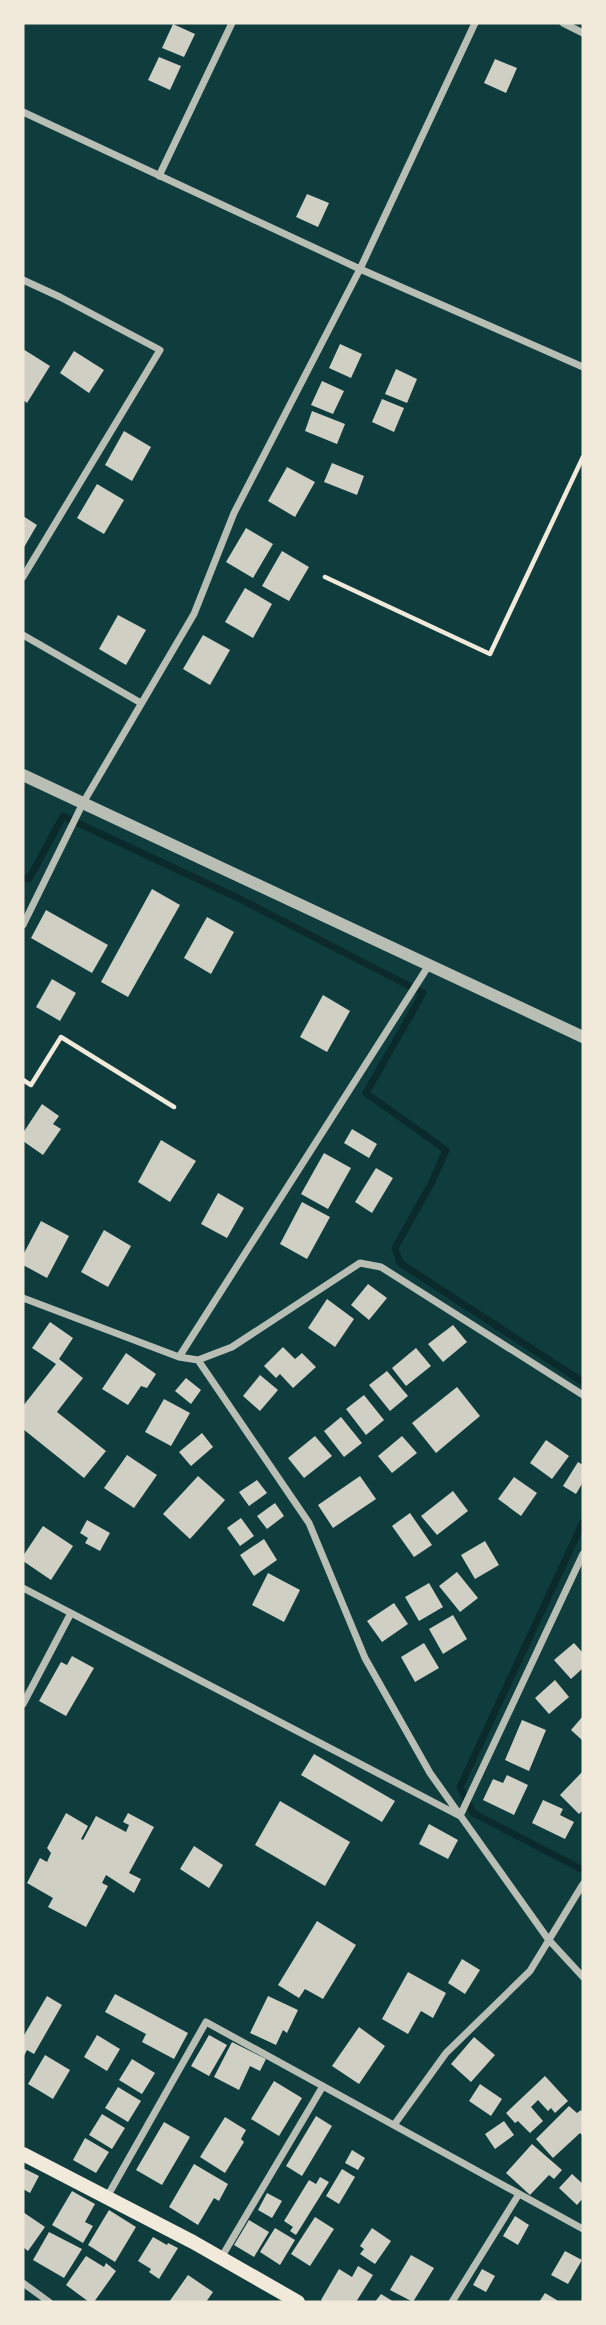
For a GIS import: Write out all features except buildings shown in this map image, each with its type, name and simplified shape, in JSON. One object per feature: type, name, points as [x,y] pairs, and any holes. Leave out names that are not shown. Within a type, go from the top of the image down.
[{"type":"main road","points":[[23,2154],[221,2258],[298,2302]]},
{"type":"street","points":[[159,176],[232,23]]},
{"type":"street","points":[[23,925],[83,803],[194,614],[234,513],[360,269],[475,23]]},
{"type":"street","points":[[563,23],[583,33]]},
{"type":"street","points":[[23,112],[360,269],[583,367]]},
{"type":"street","points":[[23,280],[160,350],[23,577]]},
{"type":"street","points":[[23,635],[141,704]]},
{"type":"street","points":[[23,775],[583,1037]]},
{"type":"street","points":[[179,1357],[429,965]]},
{"type":"street","points":[[23,1298],[179,1357],[198,1360],[232,1347],[360,1264],[381,1267],[583,1395]]},
{"type":"street","points":[[198,1360],[309,1523],[365,1658],[430,1773],[548,1939],[583,1977]]},
{"type":"street","points":[[460,1816],[583,1554]]},
{"type":"street","points":[[23,1588],[460,1816]]},
{"type":"street","points":[[23,1704],[71,1613]]},
{"type":"street","points":[[394,2125],[446,2053],[530,1970],[583,1884]]},
{"type":"street","points":[[107,2197],[206,2022],[583,2229]]},
{"type":"street","points":[[221,2258],[323,2087]]},
{"type":"street","points":[[452,2302],[519,2194]]},
{"type":"street","points":[[23,2283],[48,2302]]},
{"type":"path","points":[[325,578],[490,654],[583,457]]},
{"type":"path","points":[[23,1080],[31,1085],[61,1037],[174,1107]]},
{"type":"waterway","points":[[23,877],[29,879],[63,816],[238,898],[423,993],[366,1093],[446,1150],[432,1182],[395,1248],[400,1263],[583,1382]]},
{"type":"waterway","points":[[583,1522],[460,1787],[473,1813],[583,1870]]}]
